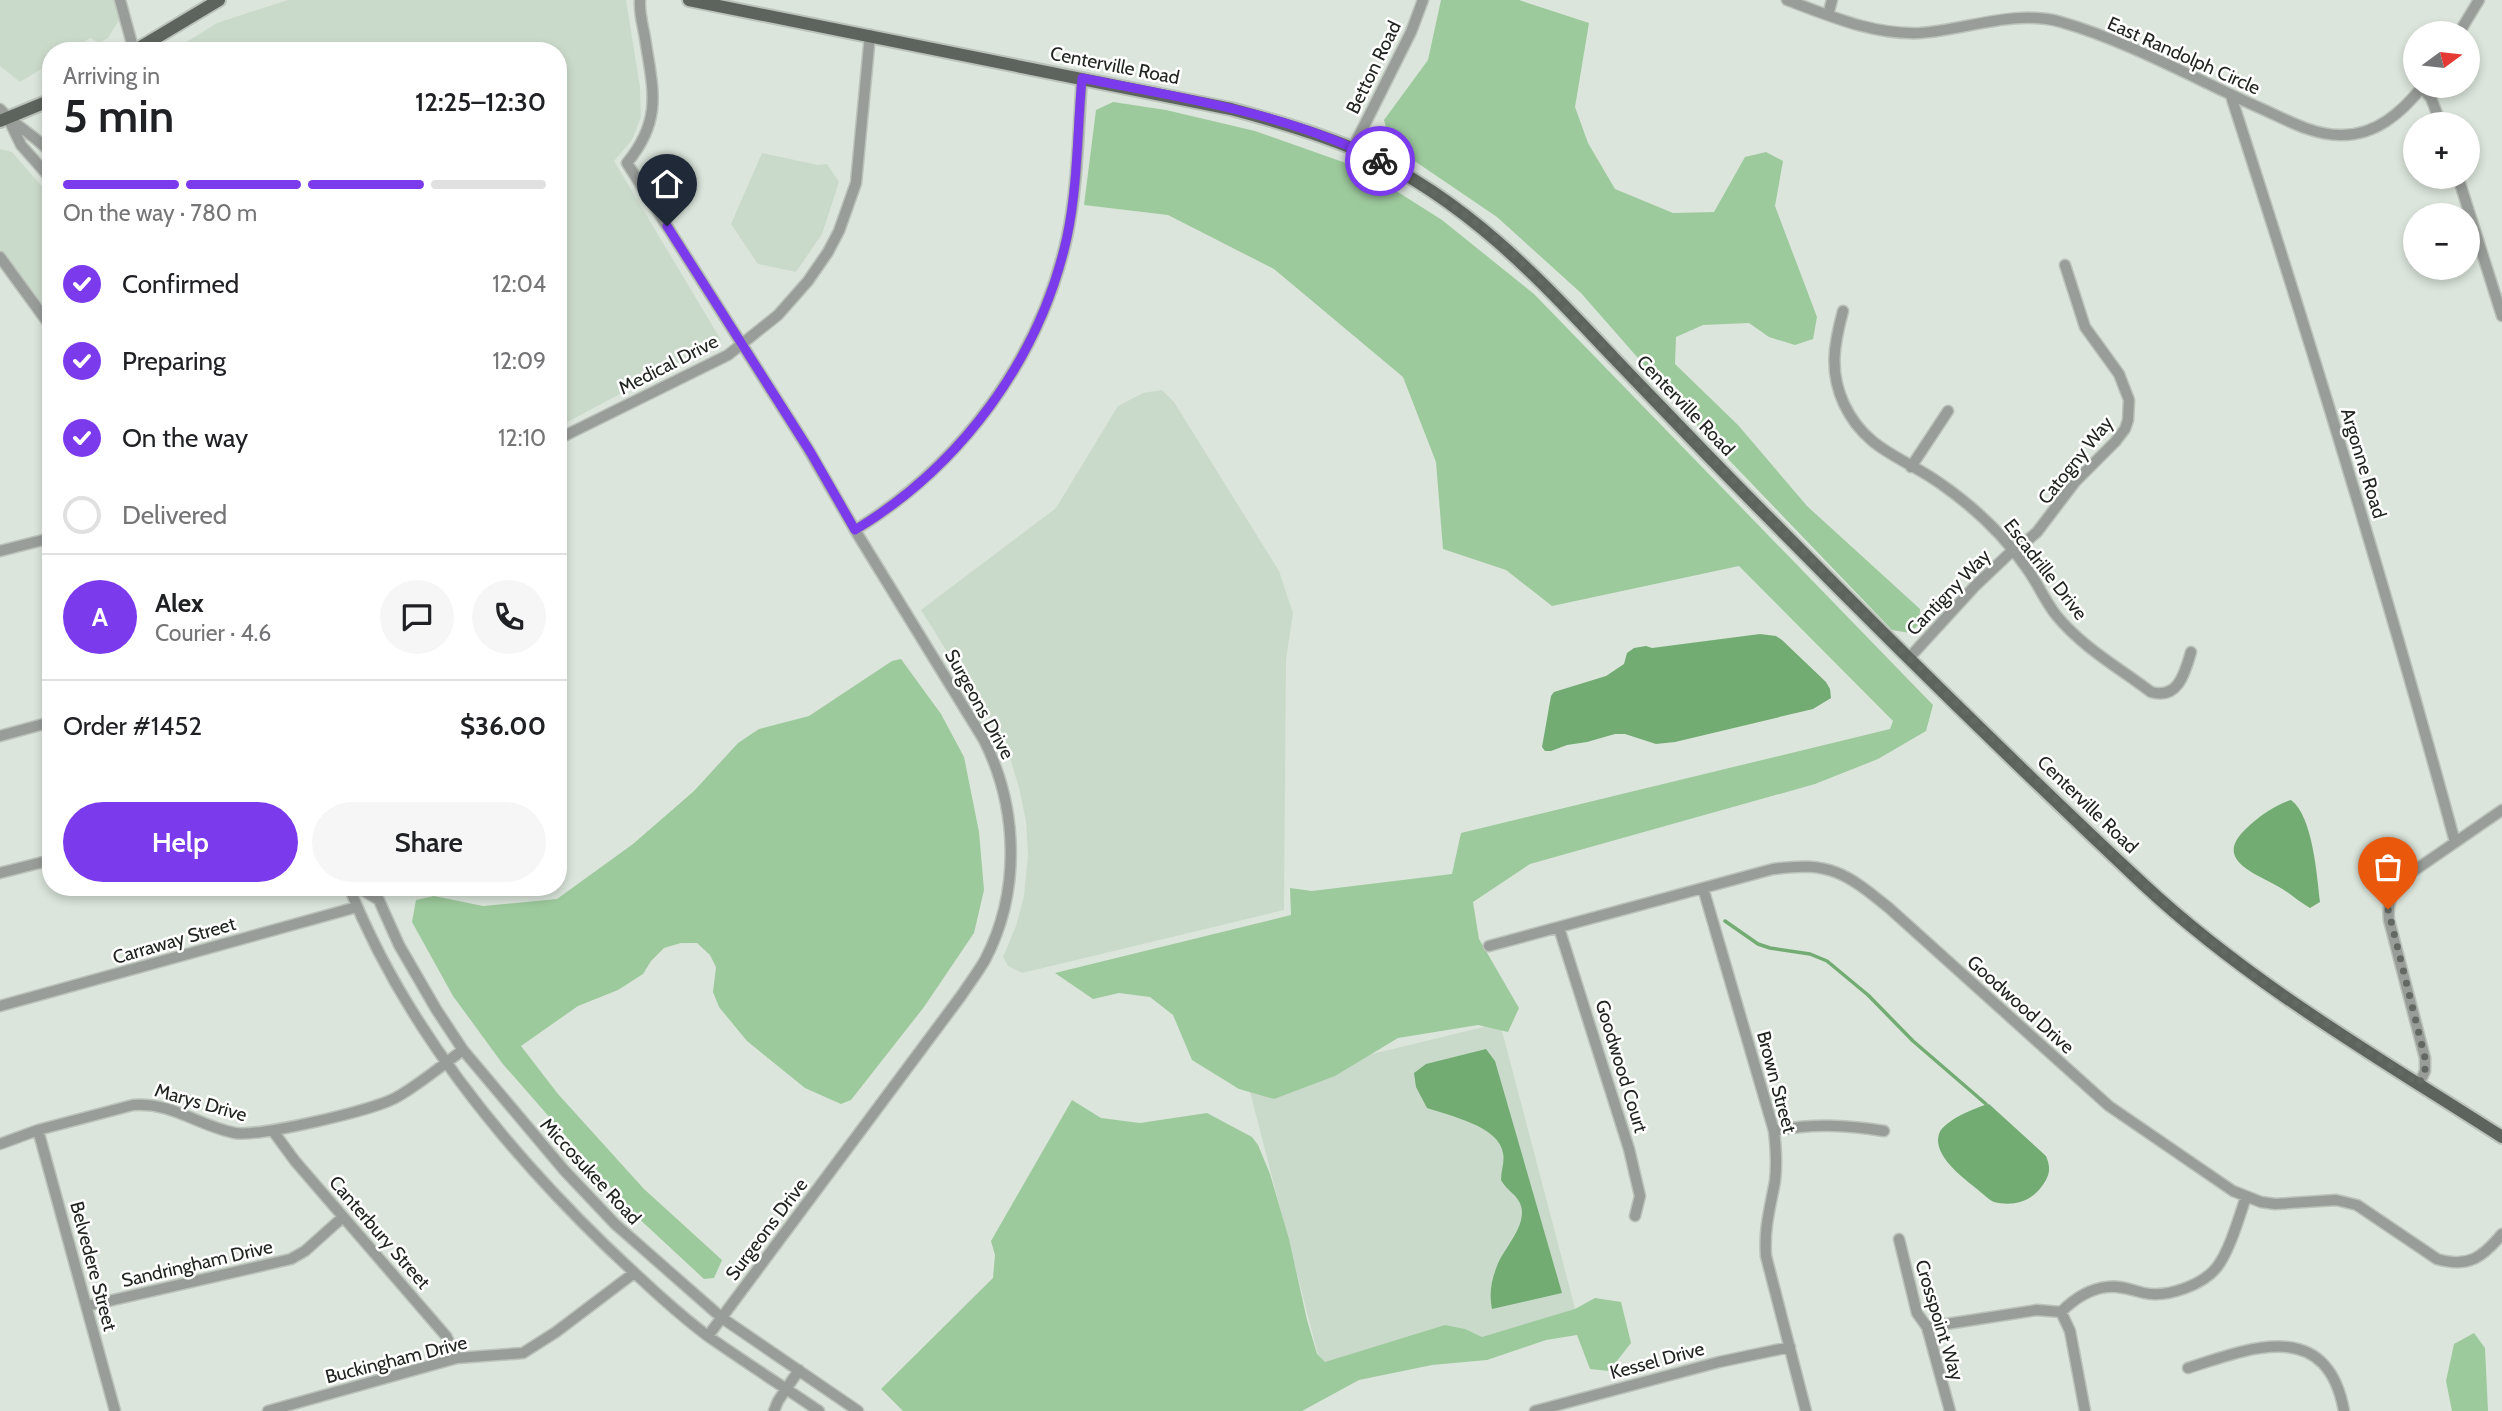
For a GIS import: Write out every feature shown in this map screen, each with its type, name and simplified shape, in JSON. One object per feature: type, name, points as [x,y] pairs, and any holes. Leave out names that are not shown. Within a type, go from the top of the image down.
[{"type":"main road","points":[[149,42],[219,0]]},
{"type":"main road","name":"Centerville Road","points":[[689,0],[1230,109],[1353,148],[1428,188],[1463,212],[1508,249],[1758,507],[1909,658],[2182,919],[2269,986],[2502,1137]]},
{"type":"main road","points":[[3,116],[42,103]]},
{"type":"street","points":[[120,0],[132,42]]},
{"type":"street","name":"Surgeons Drive","points":[[640,0],[653,102],[649,130],[643,143],[627,163],[811,453],[993,758],[1008,810],[1011,841],[1010,880],[997,932],[985,960],[708,1336]]},
{"type":"street","name":"Betton Road","points":[[1353,148],[1411,32],[1423,0]]},
{"type":"street","name":"East Randolph Circle","points":[[1787,0],[1861,26],[1902,33],[1922,33],[2025,18],[2058,21],[2081,28],[2316,131],[2337,135],[2360,133],[2380,126],[2398,114],[2412,98]]},
{"type":"street","points":[[1828,15],[1832,0]]},
{"type":"street","points":[[2466,21],[2479,0]]},
{"type":"street","name":"Medical Drive","points":[[567,435],[728,355],[778,315],[808,282],[828,251],[848,208],[858,170],[870,35]]},
{"type":"street","points":[[855,530],[906,495],[963,440],[1003,389],[1034,331],[1048,299],[1068,234],[1076,175],[1082,78]]},
{"type":"street","name":"Argonne Road","points":[[2231,96],[2286,264],[2408,668],[2455,842]]},
{"type":"street","points":[[3,116],[42,144]]},
{"type":"street","points":[[3,116],[21,145],[42,170]]},
{"type":"street","points":[[2462,189],[2502,316]]},
{"type":"street","points":[[0,257],[42,315]]},
{"type":"street","name":"Catogny Way","points":[[2013,552],[2037,532],[2075,482],[2115,442],[2128,420],[2129,400],[2119,374],[2085,327],[2065,265]]},
{"type":"street","name":"Escadrille Drive","points":[[1843,311],[1834,344],[1833,363],[1837,385],[1845,405],[1868,438],[1893,457],[1938,481],[1969,504],[2027,569],[2055,614],[2081,642],[2151,692],[2171,692],[2183,680],[2191,652]]},
{"type":"street","points":[[1911,467],[1948,411]]},
{"type":"street","points":[[0,551],[42,539]]},
{"type":"street","name":"Cantigny Way","points":[[1909,658],[1975,586],[2013,552]]},
{"type":"street","points":[[0,736],[42,724]]},
{"type":"street","points":[[2419,1084],[2425,1071],[2425,1058],[2388,909],[2395,887],[2405,877],[2502,810]]},
{"type":"street","points":[[0,873],[42,862]]},
{"type":"street","name":"Goodwood Drive","points":[[1489,946],[1773,869],[1796,866],[1829,868],[1845,876],[1889,908],[2109,1106],[2233,1191],[2275,1204],[2336,1200],[2348,1202],[2357,1205],[2437,1259],[2452,1263],[2475,1259],[2502,1234]]},
{"type":"street","name":"Brown Street","points":[[1703,888],[1774,1132],[1777,1163],[1764,1236],[1768,1266],[1807,1411]]},
{"type":"street","name":"Miccosukee Road","points":[[353,896],[386,966],[446,1062],[466,1090],[551,1190],[634,1273],[708,1336],[818,1411]]},
{"type":"street","points":[[372,896],[379,900]]},
{"type":"street","name":"Miccosukee Road","points":[[377,896],[405,956],[463,1050],[526,1128],[615,1224],[722,1318],[858,1411]]},
{"type":"street","name":"Carraway Street","points":[[0,1006],[357,907]]},
{"type":"street","name":"Goodwood Court","points":[[1559,928],[1629,1149],[1640,1196],[1635,1216]]},
{"type":"street","name":"Marys Drive","points":[[0,1144],[38,1130],[146,1104],[169,1108],[236,1133],[273,1131],[396,1098],[463,1050]]},
{"type":"street","points":[[1774,1132],[1796,1126],[1836,1125],[1884,1131]]},
{"type":"street","name":"Belvedere Street","points":[[38,1130],[115,1411]]},
{"type":"street","name":"Canterbury Street","points":[[273,1131],[281,1145],[446,1336],[457,1358]]},
{"type":"street","points":[[1927,1327],[2037,1310],[2061,1312],[2080,1296],[2091,1291],[2120,1286],[2156,1294],[2185,1287],[2210,1275],[2222,1260],[2246,1197]]},
{"type":"street","name":"Sandringham Drive","points":[[87,1306],[291,1259],[305,1251],[343,1217]]},
{"type":"street","name":"Crosspoint Way","points":[[1899,1239],[1917,1313],[1927,1327],[1950,1411]]},
{"type":"street","name":"Buckingham Drive","points":[[268,1411],[457,1358],[523,1353],[565,1326],[634,1273]]},
{"type":"street","points":[[2061,1312],[2070,1331],[2085,1411]]},
{"type":"street","name":"Kessel Drive","points":[[1535,1411],[1719,1362],[1790,1347]]},
{"type":"street","points":[[2188,1368],[2259,1347],[2292,1347],[2317,1356],[2329,1372],[2344,1411]]},
{"type":"street","points":[[774,1411],[799,1370]]},
{"type":"shaded area","points":[[0,0],[114,0],[119,20],[108,38],[101,42],[90,38],[84,42],[42,42],[42,69],[20,82],[0,66]]},
{"type":"shaded area","points":[[288,0],[626,0],[640,87],[641,117],[632,140],[614,161],[721,340],[567,422],[567,42],[186,42],[217,23]]},
{"type":"shaded area","points":[[1441,0],[1519,0],[1589,23],[1575,107],[1588,143],[1615,189],[1673,213],[1714,212],[1745,157],[1766,152],[1783,161],[1775,206],[1817,317],[1813,339],[1795,345],[1769,337],[1749,323],[1703,325],[1676,337],[1675,364],[1738,425],[1807,506],[1920,609],[1919,624],[1910,633],[1892,630],[1709,439],[1581,293],[1497,217],[1391,145],[1384,120],[1428,60]]},
{"type":"shaded area","points":[[1113,102],[1166,110],[1255,131],[1360,168],[1442,220],[1534,294],[1933,705],[1926,731],[1878,759],[1815,784],[1530,864],[1473,902],[1479,939],[1519,1008],[1508,1032],[1478,1025],[1398,1038],[1335,1076],[1274,1099],[1239,1089],[1192,1060],[1173,1015],[1150,997],[1119,993],[1093,999],[1055,973],[1291,915],[1290,888],[1312,891],[1452,874],[1461,833],[1890,729],[1893,721],[1739,566],[1552,606],[1506,570],[1443,549],[1436,462],[1403,377],[1274,269],[1168,215],[1084,205],[1096,110]]},
{"type":"shaded area","points":[[0,149],[12,152],[42,187],[42,305],[0,249]]},
{"type":"shaded area","points":[[762,153],[818,165],[827,164],[839,182],[822,234],[796,272],[758,264],[731,224]]},
{"type":"shaded area","points":[[1162,390],[1174,402],[1279,571],[1293,613],[1286,660],[1284,910],[1022,973],[1008,966],[1003,957],[1016,926],[1024,896],[1028,855],[1026,821],[1019,788],[1011,761],[992,723],[921,610],[1056,508],[1118,406],[1143,393]]},
{"type":"shaded area","points":[[1760,634],[1776,636],[1782,640],[1826,682],[1831,698],[1813,709],[1675,742],[1656,744],[1625,734],[1615,734],[1551,751],[1545,751],[1542,747],[1554,692],[1606,676],[1624,664],[1627,653],[1634,648]]},
{"type":"shaded area","points":[[901,659],[941,714],[964,757],[979,832],[984,890],[974,933],[924,1007],[851,1100],[841,1104],[805,1088],[747,1041],[719,1007],[713,992],[716,967],[710,955],[697,943],[681,943],[664,948],[643,974],[618,990],[578,1006],[521,1046],[558,1094],[644,1189],[722,1260],[714,1278],[704,1279],[634,1214],[502,1063],[453,996],[412,922],[416,900],[434,896],[483,906],[567,896],[567,892],[633,844],[694,791],[738,743],[759,729],[809,716],[892,661]]},
{"type":"shaded area","points":[[2291,800],[2304,819],[2313,848],[2320,902],[2310,908],[2248,870],[2235,856],[2234,847],[2250,825],[2269,810]]},
{"type":"shaded area","points":[[1500,1023],[1577,1316],[1325,1382],[1248,1084]]},
{"type":"shaded area","points":[[1486,1049],[1495,1061],[1562,1293],[1492,1309],[1493,1277],[1500,1259],[1518,1229],[1521,1206],[1501,1180],[1503,1153],[1500,1144],[1493,1136],[1472,1123],[1427,1108],[1416,1087],[1414,1073],[1426,1064]]},
{"type":"shaded area","points":[[1072,1100],[1101,1118],[1140,1123],[1207,1113],[1252,1137],[1270,1174],[1289,1239],[1307,1320],[1317,1354],[1325,1362],[1445,1325],[1465,1329],[1482,1337],[1575,1309],[1595,1298],[1621,1302],[1631,1343],[1609,1371],[1590,1369],[1577,1335],[1546,1340],[1487,1360],[1432,1365],[1359,1380],[1302,1411],[903,1411],[881,1389],[993,1278],[995,1255],[991,1241]]},
{"type":"shaded area","points":[[1989,1104],[2048,1160],[2049,1171],[2045,1182],[2033,1196],[2021,1202],[2008,1204],[1992,1201],[1957,1172],[1940,1150],[1939,1134],[1947,1124],[1969,1111]]},
{"type":"shaded area","points":[[2474,1333],[2485,1348],[2488,1411],[2452,1411],[2446,1381],[2454,1344]]},
{"type":"waterway","points":[[1725,921],[1758,944],[1810,954],[1827,961],[1868,995],[1913,1041],[1986,1104]]},
{"type":"way so far","points":[[1380,161],[1428,188],[1463,212],[1508,249],[1878,628],[2182,919],[2269,986],[2419,1084],[2425,1071],[2425,1058],[2388,909]]},
{"type":"route","points":[[667,226],[811,453],[855,530],[906,495],[938,466],[982,418],[1016,368],[1048,299],[1068,234],[1076,175],[1082,78],[1186,98],[1276,121],[1353,148],[1380,161]]}]
